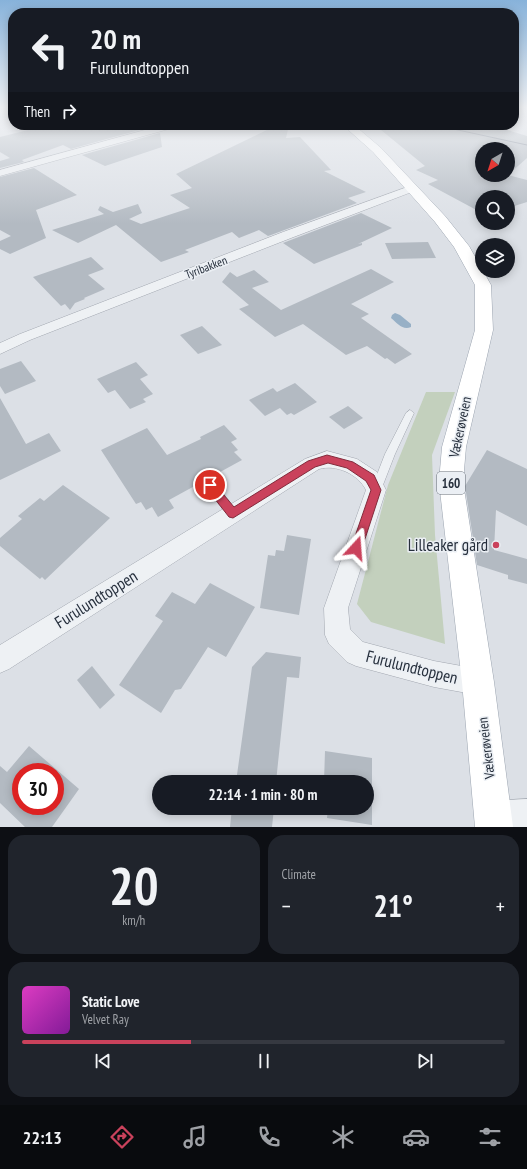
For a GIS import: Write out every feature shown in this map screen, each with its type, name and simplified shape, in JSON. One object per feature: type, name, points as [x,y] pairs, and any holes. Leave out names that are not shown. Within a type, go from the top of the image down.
[{"type":"main road","name":"Vækerøveien","points":[[374,147],[440,219],[461,246],[483,285],[484,330],[454,446],[451,482],[478,682],[494,822]]},
{"type":"street","points":[[0,173],[95,147]]},
{"type":"street","name":"Tyribakken","points":[[0,349],[31,334],[413,188]]},
{"type":"street","name":"Furulundtoppen","points":[[0,660],[312,464],[327,459],[350,464],[367,476],[376,490],[336,608],[338,635],[356,653],[434,674],[478,682]]},
{"type":"street","points":[[494,822],[527,814]]},
{"type":"lane","points":[[376,490],[390,454],[410,413]]},
{"type":"lane","points":[[210,485],[233,514]]},
{"type":"green space","points":[[426,392],[455,392],[432,455],[435,535],[445,644],[371,622],[357,604],[388,485]]},
{"type":"water","points":[[395,313],[411,324],[411,327],[405,328],[400,326],[391,318]]},
{"type":"building","points":[[0,147],[59,147],[22,160],[24,162],[0,168],[0,161],[10,158],[0,152]]},
{"type":"building","points":[[66,147],[80,147],[71,149]]},
{"type":"building","points":[[112,147],[162,147],[105,166],[82,155]]},
{"type":"building","points":[[233,147],[309,147],[331,170],[324,171],[366,192],[348,198],[357,203],[271,235],[268,236],[259,230],[239,238],[232,232],[185,250],[189,252],[161,262],[116,225],[78,243],[52,230],[104,214],[98,210],[100,206],[113,212],[138,204],[142,213],[129,219],[141,224],[190,208],[170,195],[192,188],[176,174]]},
{"type":"building","points":[[401,147],[475,147],[475,182],[515,182],[515,177],[527,180],[527,202],[515,206],[515,190],[475,190],[475,209],[428,184],[438,180],[416,170],[425,166]]},
{"type":"building","points":[[515,147],[527,147],[527,158],[515,169]]},
{"type":"building","points":[[34,168],[77,195],[36,210],[46,238],[10,254],[0,249],[0,241],[11,236],[0,230],[0,177]]},
{"type":"building","points":[[361,213],[392,228],[358,244],[362,243],[362,245],[314,264],[283,243]]},
{"type":"building","points":[[428,242],[436,258],[392,259],[385,243]]},
{"type":"building","points":[[91,257],[104,269],[88,275],[105,289],[75,303],[70,310],[65,304],[61,306],[33,277]]},
{"type":"building","points":[[371,269],[394,282],[351,304],[369,314],[361,318],[412,354],[395,364],[387,358],[385,359],[367,346],[346,355],[303,324],[275,337],[239,309],[249,305],[222,282],[230,272],[237,277],[254,270],[269,282],[252,288],[281,310]]},
{"type":"building","points":[[202,326],[222,345],[198,354],[180,335]]},
{"type":"building","points":[[21,361],[36,381],[5,394],[0,386],[0,369]]},
{"type":"building","points":[[136,362],[148,375],[140,379],[153,394],[143,399],[146,402],[130,409],[115,390],[108,393],[97,379]]},
{"type":"building","points":[[295,383],[317,402],[294,415],[291,413],[287,415],[280,408],[265,416],[249,400],[273,388],[277,392]]},
{"type":"building","points":[[0,398],[26,444],[49,433],[61,451],[0,480]]},
{"type":"building","points":[[348,406],[363,418],[344,429],[329,417]]},
{"type":"building","points":[[224,425],[237,439],[231,442],[238,450],[234,452],[242,460],[169,500],[174,508],[158,517],[152,507],[146,510],[141,502],[136,504],[101,450],[147,428],[167,455],[201,439],[200,437]]},
{"type":"building","points":[[487,450],[527,469],[527,526],[496,510],[494,550],[527,559],[527,584],[508,579],[508,575],[477,565],[465,486]]},
{"type":"building","points":[[63,485],[110,518],[45,580],[42,577],[40,579],[0,546],[0,538],[22,519],[18,516],[40,498],[44,501]]},
{"type":"building","points":[[287,535],[311,539],[299,615],[260,608],[268,555],[275,556],[276,550],[284,551]]},
{"type":"building","points":[[210,583],[255,607],[226,657],[208,647],[181,689],[175,690],[161,713],[119,685],[163,621],[155,616],[172,592],[195,604]]},
{"type":"building","points":[[266,652],[301,657],[299,678],[287,677],[277,775],[237,775],[252,667]]},
{"type":"building","points":[[92,666],[115,695],[100,709],[77,680]]},
{"type":"building","points":[[29,746],[49,763],[15,763]]},
{"type":"building","points":[[325,751],[372,758],[372,775],[324,775]]},
{"type":"building","points":[[0,766],[7,772],[12,766],[12,815],[0,803]]},
{"type":"building","points":[[64,776],[79,789],[64,810]]},
{"type":"building","points":[[12,815],[61,815],[52,827],[25,827]]},
{"type":"building","points":[[231,815],[273,815],[272,827],[230,827]]},
{"type":"building","points":[[327,815],[372,815],[372,825],[327,818]]},
{"type":"place","name":"Lilleaker gård","points":[[496,545]]},
{"type":"route","points":[[210,485],[233,514],[312,464],[327,459],[350,464],[370,478],[376,490],[356,548]]}]
